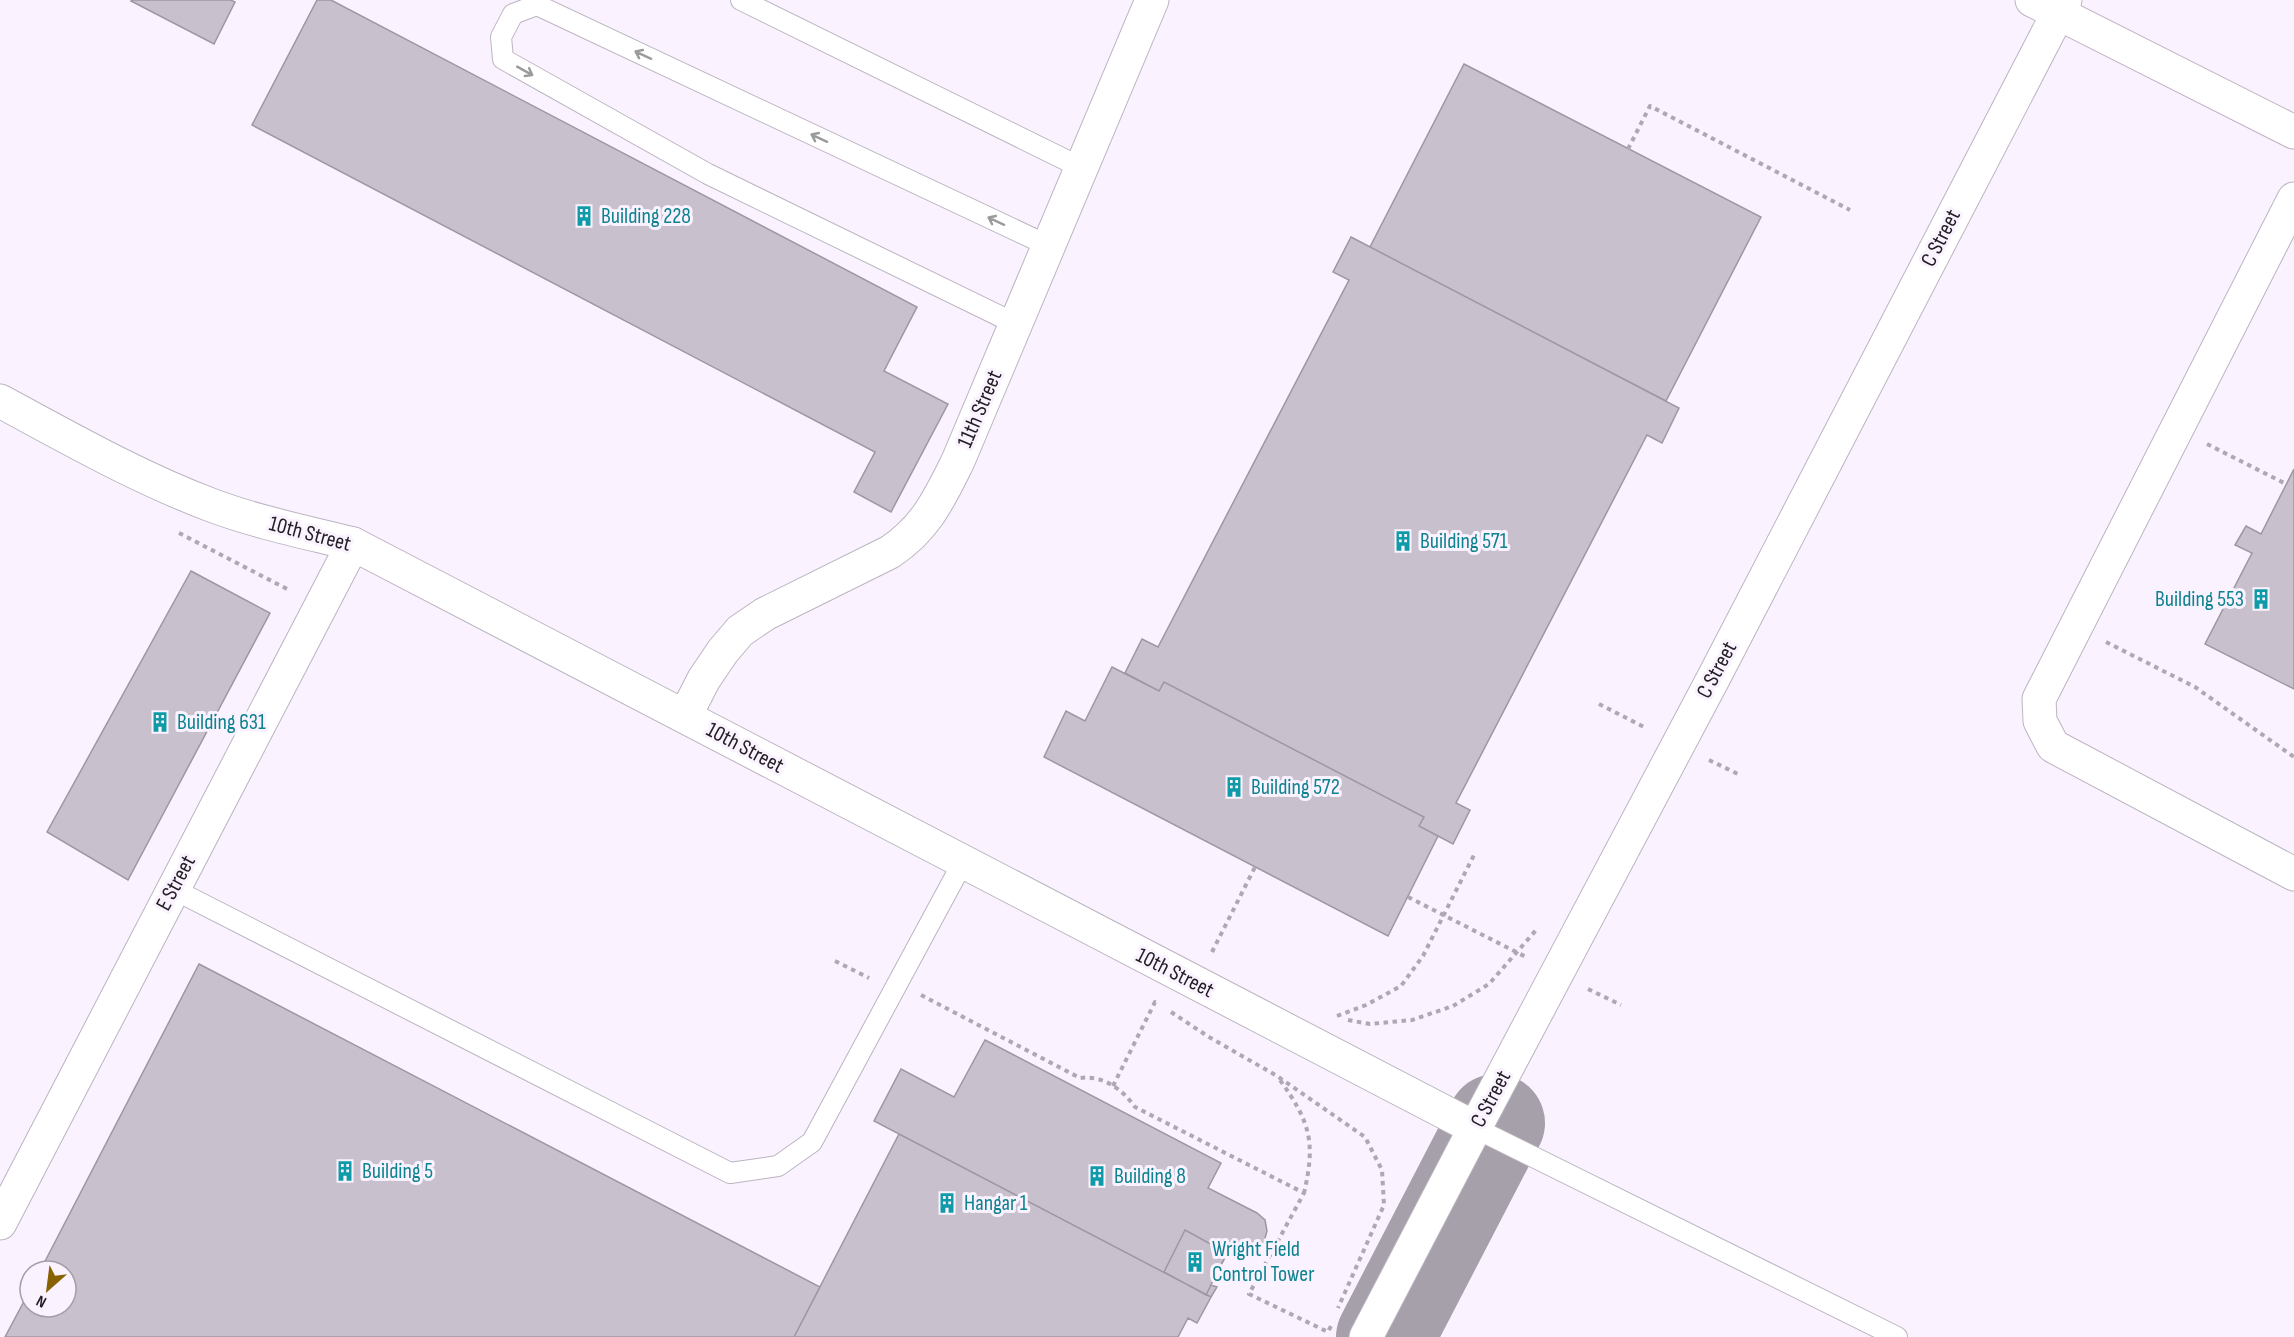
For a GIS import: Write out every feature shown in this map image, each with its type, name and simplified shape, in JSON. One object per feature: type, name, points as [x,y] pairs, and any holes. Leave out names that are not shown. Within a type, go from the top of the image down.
[{"type":"street","name":"11th Street","points":[[685,716],[704,679],[740,631],[765,614],[890,552],[909,539],[941,494],[958,461],[1152,0]]},
{"type":"street","points":[[2052,4],[2294,132]]},
{"type":"street","name":"C Street","points":[[1366,1337],[1719,666],[2052,4]]},
{"type":"street","points":[[2294,199],[2039,699],[2040,721],[2053,746],[2294,873]]},
{"type":"street","name":"10th Street","points":[[0,401],[135,472],[203,502],[265,522],[353,544],[1475,1128]]},
{"type":"street","name":"E Street","points":[[0,1223],[353,544]]},
{"type":"lane","points":[[741,0],[1082,168]]},
{"type":"lane","points":[[1016,324],[708,174],[503,59],[501,37],[513,14],[537,5],[1049,246]]},
{"type":"lane","points":[[173,889],[730,1173],[778,1166],[812,1142],[963,862]]},
{"type":"lane","points":[[1475,1128],[1897,1337]]},
{"type":"path","points":[[1628,149],[1650,106],[1850,210]]},
{"type":"path","points":[[2201,441],[2286,484]]},
{"type":"path","points":[[2102,639],[2195,687],[2294,757]]},
{"type":"path","points":[[1474,855],[1423,956],[1401,987],[1366,1005],[1333,1018],[1370,1024],[1412,1020],[1453,1005],[1489,984],[1536,932],[1541,923]]},
{"type":"path","points":[[1211,954],[1255,867]]},
{"type":"path","points":[[1408,897],[1621,1005]]},
{"type":"path","points":[[835,961],[879,984],[917,993],[1080,1078],[1093,1076],[1124,1092],[1135,1107],[1304,1194]]},
{"type":"path","points":[[1113,1086],[1155,1002],[1209,1038],[1277,1076],[1365,1137],[1382,1170],[1384,1205],[1337,1310]]},
{"type":"path","points":[[1277,1076],[1299,1106],[1311,1139],[1310,1169],[1304,1194],[1249,1294],[1328,1332],[1333,1321]]},
{"type":"building","points":[[132,0],[231,0],[235,2],[214,44]]},
{"type":"building","name":"Building 228","points":[[317,0],[331,0],[917,307],[884,371],[948,404],[891,512],[854,492],[875,452],[252,125]]},
{"type":"building","points":[[1464,64],[1761,217],[1666,401],[1370,247]]},
{"type":"building","name":"Building 571","points":[[1351,237],[1679,408],[1662,443],[1647,435],[1456,803],[1470,810],[1453,844],[1419,826],[1424,817],[1164,682],[1159,691],[1125,673],[1142,639],[1158,647],[1349,280],[1333,272]]},
{"type":"building","name":"Building 553","points":[[2294,469],[2294,689],[2205,644],[2252,553],[2235,545],[2246,526],[2261,534]]},
{"type":"building","name":"Building 631","points":[[191,571],[270,613],[128,880],[47,832]]},
{"type":"building","name":"Building 572","points":[[1112,667],[1159,691],[1164,682],[1424,817],[1419,826],[1438,836],[1388,936],[1044,757],[1066,711],[1085,721]]},
{"type":"building","name":"Building 5","points":[[199,964],[820,1287],[794,1337],[5,1337],[18,1313],[18,1319],[78,1319],[78,1259],[46,1259]]},
{"type":"building","name":"Building 8","points":[[985,1040],[1221,1163],[1208,1188],[1257,1213],[1265,1220],[1267,1231],[1264,1242],[1253,1250],[1244,1250],[1232,1244],[1211,1285],[1217,1287],[1211,1297],[874,1121],[901,1069],[954,1097]]},
{"type":"building","name":"Hangar 1","points":[[899,1134],[1211,1297],[1197,1323],[1188,1318],[1178,1337],[794,1337]]},
{"type":"building","name":"Wright Field Control Tower","points":[[1185,1230],[1227,1253],[1206,1295],[1164,1272]]},
{"type":"taxiway","points":[[1385,1337],[1496,1123]]},
{"type":"place","name":"Building 228","points":[[584,216]]},
{"type":"place","name":"Building 571","points":[[1403,541]]},
{"type":"place","name":"Building 553","points":[[2261,599]]},
{"type":"place","name":"Building 631","points":[[160,722]]},
{"type":"place","name":"Building 572","points":[[1234,787]]},
{"type":"place","name":"Building 5","points":[[345,1171]]},
{"type":"place","name":"Building 8","points":[[1097,1176]]},
{"type":"place","name":"Hangar 1","points":[[947,1203]]},
{"type":"place","name":"Wright Field Control Tower","points":[[1195,1262]]}]
